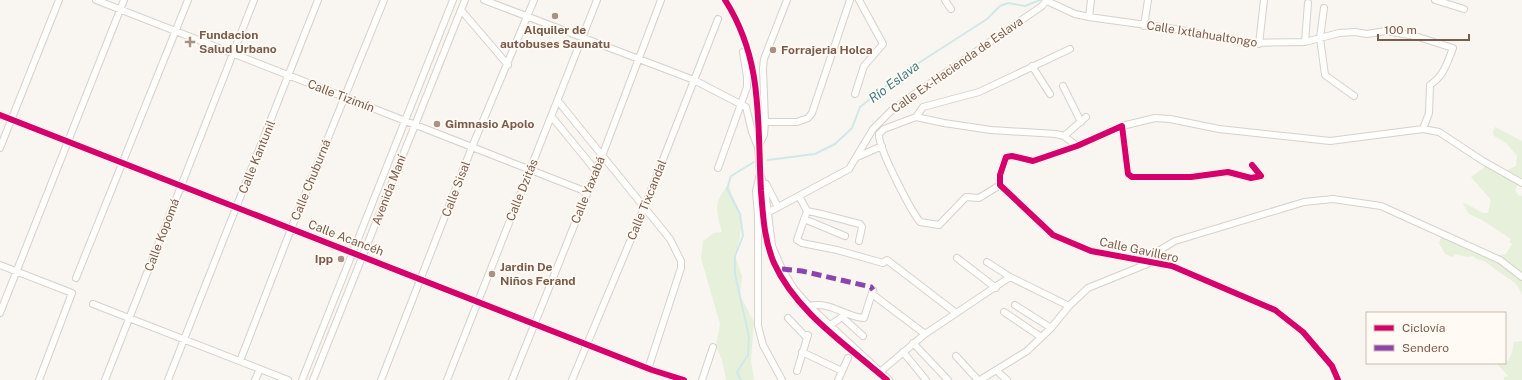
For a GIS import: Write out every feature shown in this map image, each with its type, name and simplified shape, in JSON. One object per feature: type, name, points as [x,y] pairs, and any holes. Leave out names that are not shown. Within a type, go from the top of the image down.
[{"type":"street","points":[[0,148],[59,0]]},
{"type":"street","name":"Calle Tizimín","points":[[96,0],[586,192]]},
{"type":"street","points":[[0,312],[124,0]]},
{"type":"street","points":[[76,278],[188,0]]},
{"type":"street","name":"Calle Kopomá","points":[[105,380],[254,0]]},
{"type":"street","name":"Calle Kantunil","points":[[168,380],[318,0]]},
{"type":"street","name":"Calle Chuburná","points":[[240,361],[291,229],[384,0]]},
{"type":"street","name":"Avenida Maní","points":[[302,380],[404,120],[453,0]]},
{"type":"street","name":"Avenida Maní","points":[[313,380],[465,0]]},
{"type":"street","points":[[484,0],[694,80],[742,104],[748,111],[752,132],[758,147],[760,173],[765,190],[772,246],[782,270],[794,289],[808,306],[889,380]]},
{"type":"street","name":"Calle Sisal","points":[[381,380],[472,147],[508,65],[534,0]]},
{"type":"street","name":"Calle Dzitás","points":[[447,380],[598,0]]},
{"type":"street","name":"Calle Yaxabá","points":[[512,380],[586,192],[602,156],[661,0]]},
{"type":"street","points":[[758,147],[764,135],[765,122],[764,59],[787,0]]},
{"type":"street","points":[[765,122],[797,122],[808,118],[812,113],[850,0]]},
{"type":"street","points":[[855,94],[864,66],[883,44],[859,0]]},
{"type":"street","points":[[945,0],[951,9]]},
{"type":"street","points":[[1089,17],[1091,0]]},
{"type":"street","points":[[1144,26],[1148,0]]},
{"type":"street","points":[[1260,44],[1264,0]]},
{"type":"street","points":[[1435,0],[1464,9]]},
{"type":"street","name":"Calle Ixtlahualtongo","points":[[1047,1],[1075,14],[1144,26],[1175,29],[1234,42],[1260,44],[1305,42],[1339,33],[1355,32],[1367,34],[1386,32],[1415,36],[1453,48],[1438,80],[1430,85],[1429,113],[1423,129]]},
{"type":"street","name":"Calle Ex-Hacienda de Eslava","points":[[758,216],[767,213],[849,170],[873,129],[892,109],[1047,1]]},
{"type":"street","points":[[1305,42],[1308,3]]},
{"type":"street","points":[[1324,8],[1320,38],[1325,75],[1354,96]]},
{"type":"street","points":[[461,10],[508,65]]},
{"type":"street","name":"Calle Tixcandal","points":[[572,380],[588,345],[644,208],[718,19]]},
{"type":"street","points":[[1070,49],[979,92],[923,107],[916,117],[881,131],[879,137],[882,146],[895,176],[920,222],[939,225],[966,197],[979,198],[1000,185],[1000,175],[1006,158],[1012,156],[1033,161],[1077,146],[1122,126],[1155,118],[1170,119],[1219,129],[1330,142],[1423,129],[1439,132],[1483,161],[1522,183]]},
{"type":"street","points":[[718,168],[747,87],[743,52]]},
{"type":"street","points":[[1032,66],[1050,94]]},
{"type":"street","points":[[1063,86],[1081,122]]},
{"type":"street","points":[[558,101],[644,208],[676,250],[681,261],[681,268],[648,369]]},
{"type":"street","name":"Calle Acancéh","points":[[0,115],[648,369],[684,380]]},
{"type":"street","points":[[552,117],[596,171]]},
{"type":"street","points":[[916,117],[991,130],[1056,134],[1064,136],[1077,146]]},
{"type":"street","points":[[1064,136],[1086,117]]},
{"type":"street","points":[[1122,126],[1128,174],[1132,177],[1191,177],[1228,172],[1251,178],[1261,176],[1252,165]]},
{"type":"street","points":[[857,157],[882,146]]},
{"type":"street","points":[[760,173],[778,207]]},
{"type":"street","points":[[760,173],[756,191],[758,216],[758,326],[763,345],[782,380]]},
{"type":"street","name":"Calle Gavillero","points":[[1000,185],[1053,235],[1091,250],[1172,266],[1275,310],[1303,332],[1332,366],[1338,380]]},
{"type":"street","points":[[799,196],[807,211],[797,239],[802,243],[837,250],[883,263],[887,260],[956,313]]},
{"type":"street","points":[[956,356],[979,380],[997,371],[1027,351],[1050,328],[1068,306],[1088,288],[1152,262],[1160,250],[1175,241],[1304,202],[1333,199],[1381,206],[1500,260],[1522,277]]},
{"type":"street","points":[[807,211],[828,214],[836,218],[860,224],[862,227],[859,241]]},
{"type":"street","points":[[804,219],[845,236]]},
{"type":"street","points":[[800,251],[802,243]]},
{"type":"street","points":[[957,258],[996,288]]},
{"type":"street","points":[[987,262],[1010,277],[1068,306]]},
{"type":"street","points":[[0,265],[72,293],[39,380]]},
{"type":"street","points":[[880,372],[925,334],[996,288],[1010,277]]},
{"type":"street","points":[[808,306],[817,304],[827,305],[862,318],[865,316],[873,292],[925,334]]},
{"type":"street","points":[[93,304],[288,380]]},
{"type":"street","points":[[1015,305],[1050,328]]},
{"type":"street","points":[[1004,312],[1041,337]]},
{"type":"street","points":[[829,326],[842,317],[863,336]]},
{"type":"street","points":[[788,318],[807,337],[797,371]]},
{"type":"street","points":[[913,343],[948,380]]},
{"type":"street","points":[[702,380],[713,347]]},
{"type":"street","points":[[802,352],[842,371]]},
{"type":"street","points":[[903,352],[926,380]]},
{"type":"street","points":[[838,380],[848,358]]},
{"type":"street","points":[[255,380],[260,369]]},
{"type":"street","points":[[997,371],[1007,380]]},
{"type":"green space","points":[[1495,127],[1522,141],[1522,181],[1520,181],[1515,190],[1518,195],[1522,196],[1522,296],[1516,284],[1488,264],[1476,259],[1473,256],[1467,257],[1455,254],[1453,257],[1445,254],[1439,243],[1441,238],[1445,237],[1449,240],[1460,243],[1482,256],[1506,254],[1512,244],[1509,242],[1511,239],[1482,220],[1469,214],[1463,204],[1465,203],[1483,213],[1488,213],[1491,200],[1471,177],[1488,165],[1505,171],[1516,166],[1517,156],[1506,143],[1494,136],[1493,132]]},
{"type":"green space","points":[[729,184],[741,218],[740,235],[735,256],[742,276],[740,295],[754,322],[751,360],[754,380],[726,380],[722,360],[716,346],[720,324],[701,258],[703,241],[714,233],[722,232],[717,206],[720,196]]},
{"type":"green space","points":[[1522,341],[1522,380],[1504,380],[1504,377],[1508,376],[1497,364],[1506,364],[1512,353],[1514,342]]},
{"type":"waterway","name":"Río Eslava","points":[[768,160],[815,154],[835,144],[852,128],[860,107],[900,75],[987,19],[1000,6],[1008,3],[1025,6],[1040,0]]},
{"type":"waterway","name":"Río Eslava","points":[[741,380],[737,372],[748,355],[749,337],[735,274],[735,256],[743,236],[740,214],[727,189],[731,176],[754,162]]},
{"type":"marked path","points":[[782,269],[802,271],[871,287],[873,290]]},
{"type":"cycle path","points":[[725,0],[738,23],[747,46],[752,69],[758,116],[763,218],[768,245],[774,263],[795,297],[809,312],[839,341],[887,380]]},
{"type":"cycle path","points":[[0,115],[652,370],[684,380]]},
{"type":"cycle path","points":[[1252,165],[1261,176],[1251,178],[1228,172],[1191,177],[1132,177],[1128,174],[1122,126],[1077,146],[1033,161],[1012,156],[1006,157],[1000,175],[1000,185],[1053,235],[1091,251],[1172,266],[1275,310],[1303,332],[1332,366],[1338,380]]},
{"type":"place","name":"Alquiler de autobuses Saunatu","points":[[555,16]]},
{"type":"place","name":"Fundacion Salud Urbano","points":[[190,42]]},
{"type":"place","name":"Forrajeria Holca","points":[[773,50]]},
{"type":"place","name":"Gimnasio Apolo","points":[[437,124]]},
{"type":"place","name":"Ipp","points":[[341,259]]},
{"type":"place","name":"Jardin De Niños Ferand","points":[[492,274]]}]
